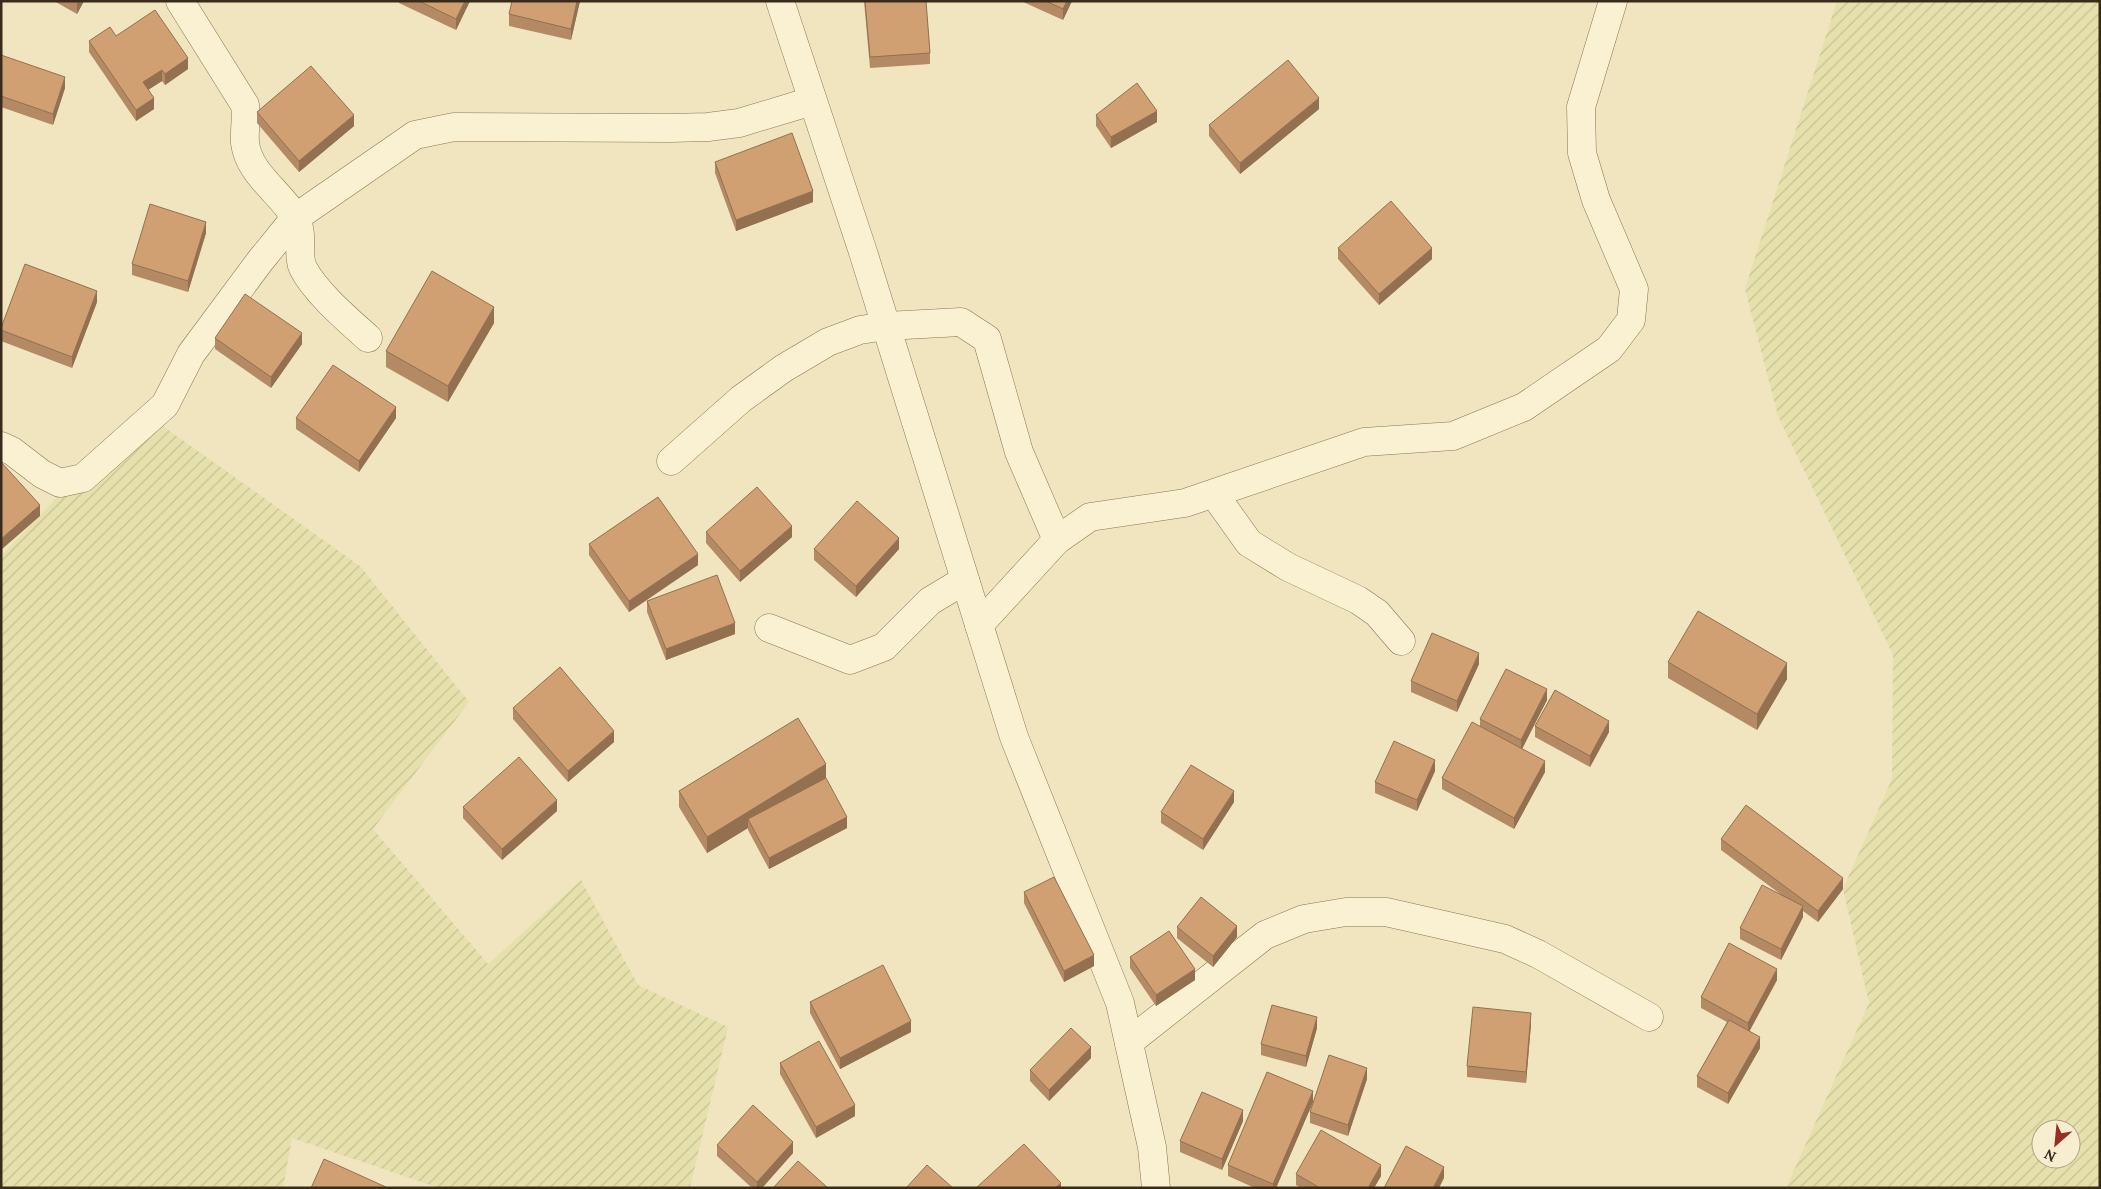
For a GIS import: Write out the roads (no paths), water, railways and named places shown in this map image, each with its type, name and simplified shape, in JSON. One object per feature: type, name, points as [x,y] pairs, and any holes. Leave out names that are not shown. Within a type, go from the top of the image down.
[{"type":"street","points":[[180,1],[244,105],[247,118],[245,144],[254,167],[296,218],[300,232],[302,267],[326,298],[368,338]]},
{"type":"street","points":[[780,1],[886,326],[1014,737],[1120,1003],[1152,1147],[1156,1188]]},
{"type":"street","points":[[979,625],[1057,540],[1090,517],[1185,503],[1364,442],[1453,436],[1524,407],[1609,349],[1631,320],[1634,289],[1596,200],[1582,153],[1581,107],[1613,1]]},
{"type":"street","points":[[1,446],[12,451],[42,474],[60,483],[83,478],[165,405],[191,354],[260,261],[296,218],[415,135],[454,126],[708,127],[739,123],[812,101]]},
{"type":"street","points":[[671,461],[741,399],[784,368],[828,342],[860,330],[886,326],[961,322],[987,338],[1019,452],[1057,540]]},
{"type":"street","points":[[1214,494],[1249,543],[1288,567],[1358,600],[1377,613],[1401,641]]},
{"type":"street","points":[[769,628],[850,660],[884,647],[930,601],[965,580]]},
{"type":"street","points":[[1129,1042],[1265,935],[1304,919],[1346,912],[1386,912],[1504,940],[1538,954],[1649,1017]]}]
